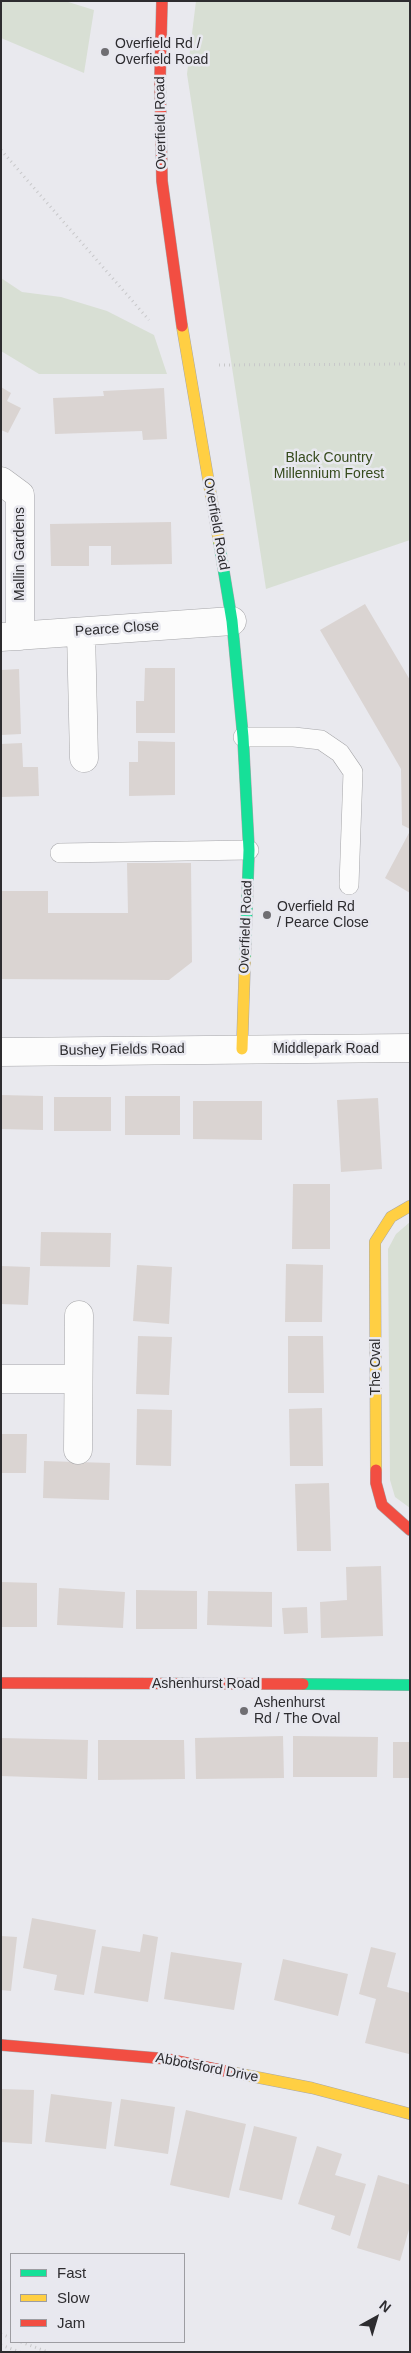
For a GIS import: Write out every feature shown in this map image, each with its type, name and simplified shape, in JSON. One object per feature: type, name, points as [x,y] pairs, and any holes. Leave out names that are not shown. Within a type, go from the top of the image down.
[{"type":"street","name":"Overfield Road","points":[[162,1],[160,80],[162,181],[188,365],[232,621],[243,737],[249,850],[242,1049]]},
{"type":"street","name":"Mallin Gardens","points":[[1,481],[20,495],[11,637]]},
{"type":"street","name":"Pearce Close","points":[[11,637],[232,621]]},
{"type":"street","points":[[82,632],[84,758]]},
{"type":"street","name":"Middlepark Road","points":[[242,1049],[410,1048]]},
{"type":"street","name":"Bushey Fields Road","points":[[1,1052],[242,1049]]},
{"type":"street","name":"The Oval","points":[[410,1206],[391,1217],[375,1242],[375,1271],[376,1483],[382,1505],[410,1530]]},
{"type":"street","points":[[78,1450],[79,1315]]},
{"type":"street","points":[[1,1379],[78,1379]]},
{"type":"street","name":"Ashenhurst Road","points":[[1,1683],[410,1685]]},
{"type":"street","name":"Abbotsford Drive","points":[[1,2045],[168,2059],[312,2088],[410,2114]]},
{"type":"lane","points":[[243,737],[294,737],[321,740],[340,753],[353,772],[349,885]]},
{"type":"lane","points":[[60,853],[249,850]]},
{"type":"path","points":[[1,150],[150,321]]},
{"type":"path","points":[[188,365],[410,364]]},
{"type":"path","points":[[24,2343],[48,2352]]},
{"type":"path","points":[[1,2345],[20,2352]]},
{"type":"green space","points":[[1,1],[65,1],[94,10],[84,73],[1,38]]},
{"type":"green space","name":"Black Country Millennium Forest","points":[[196,1],[410,1],[410,540],[266,589],[187,74]]},
{"type":"green space","points":[[1,278],[22,292],[61,297],[107,311],[154,335],[167,374],[39,374],[1,351]]},
{"type":"green space","points":[[410,1222],[410,1508],[395,1497],[390,1480],[388,1249],[396,1234]]},
{"type":"building","points":[[1,387],[11,393],[7,401],[21,408],[8,433],[1,430]]},
{"type":"building","points":[[164,388],[167,439],[143,440],[142,431],[55,434],[53,398],[104,396],[103,391]]},
{"type":"building","points":[[171,522],[172,564],[111,565],[111,546],[89,546],[89,566],[51,566],[50,524]]},
{"type":"building","points":[[365,604],[410,680],[410,829],[402,825],[401,769],[320,630]]},
{"type":"building","points":[[145,668],[175,668],[175,733],[136,733],[136,701],[144,701]]},
{"type":"building","points":[[19,669],[21,734],[1,735],[1,670]]},
{"type":"building","points":[[138,741],[175,742],[175,795],[129,796],[129,762],[138,762]]},
{"type":"building","points":[[22,743],[23,767],[38,767],[39,796],[1,797],[1,744]]},
{"type":"building","points":[[410,831],[410,893],[385,878]]},
{"type":"building","points":[[127,863],[191,863],[192,962],[169,980],[1,979],[1,891],[48,891],[48,913],[128,913]]},
{"type":"building","points":[[1,1095],[43,1096],[43,1130],[1,1129]]},
{"type":"building","points":[[125,1096],[180,1096],[180,1135],[125,1135]]},
{"type":"building","points":[[54,1097],[111,1097],[111,1131],[54,1131]]},
{"type":"building","points":[[378,1098],[382,1169],[341,1172],[337,1100]]},
{"type":"building","points":[[193,1101],[262,1101],[262,1140],[193,1139]]},
{"type":"building","points":[[293,1184],[330,1184],[330,1249],[292,1249]]},
{"type":"building","points":[[41,1232],[111,1233],[110,1267],[40,1266]]},
{"type":"building","points":[[286,1264],[323,1265],[322,1322],[285,1322]]},
{"type":"building","points":[[137,1265],[172,1267],[169,1324],[133,1321]]},
{"type":"building","points":[[1,1266],[30,1267],[28,1305],[1,1304]]},
{"type":"building","points":[[138,1336],[172,1337],[169,1395],[136,1394]]},
{"type":"building","points":[[288,1336],[323,1336],[324,1393],[288,1393]]},
{"type":"building","points":[[322,1408],[323,1466],[290,1466],[289,1409]]},
{"type":"building","points":[[137,1409],[172,1410],[171,1466],[136,1465]]},
{"type":"building","points":[[1,1434],[27,1434],[26,1473],[1,1473]]},
{"type":"building","points":[[44,1461],[110,1463],[109,1500],[43,1498]]},
{"type":"building","points":[[329,1483],[331,1551],[297,1551],[295,1484]]},
{"type":"building","points":[[381,1566],[383,1636],[321,1638],[320,1602],[347,1600],[346,1567]]},
{"type":"building","points":[[1,1582],[37,1583],[37,1627],[1,1627]]},
{"type":"building","points":[[59,1588],[125,1592],[123,1628],[57,1625]]},
{"type":"building","points":[[136,1590],[197,1591],[197,1629],[136,1629]]},
{"type":"building","points":[[208,1591],[272,1592],[272,1627],[207,1625]]},
{"type":"building","points":[[307,1607],[308,1633],[284,1634],[282,1608]]},
{"type":"building","points":[[283,1736],[284,1778],[196,1779],[195,1738]]},
{"type":"building","points":[[293,1736],[378,1737],[377,1777],[293,1777]]},
{"type":"building","points":[[1,1738],[88,1740],[87,1779],[1,1776]]},
{"type":"building","points":[[98,1740],[184,1740],[185,1779],[98,1780]]},
{"type":"building","points":[[393,1742],[410,1742],[410,1778],[393,1778]]},
{"type":"building","points":[[32,1918],[96,1930],[84,1995],[54,1990],[57,1975],[23,1968]]},
{"type":"building","points":[[143,1934],[158,1937],[148,2002],[94,1993],[102,1946],[140,1952]]},
{"type":"building","points":[[1,1936],[17,1937],[11,1991],[1,1990]]},
{"type":"building","points":[[371,1947],[396,1953],[387,1987],[410,1993],[409,2054],[365,2043],[376,1999],[359,1994]]},
{"type":"building","points":[[171,1952],[242,1963],[234,2010],[164,1999]]},
{"type":"building","points":[[283,1959],[348,1974],[338,2016],[274,2000]]},
{"type":"building","points":[[1,2089],[34,2090],[32,2144],[1,2142]]},
{"type":"building","points":[[51,2094],[112,2102],[106,2149],[45,2142]]},
{"type":"building","points":[[121,2099],[175,2107],[168,2154],[114,2146]]},
{"type":"building","points":[[186,2110],[246,2124],[229,2198],[170,2185]]},
{"type":"building","points":[[254,2126],[297,2137],[282,2200],[239,2190]]},
{"type":"building","points":[[317,2146],[342,2154],[335,2175],[366,2184],[350,2236],[331,2229],[335,2216],[298,2204]]},
{"type":"building","points":[[378,2175],[410,2185],[410,2226],[400,2261],[357,2248]]},
{"type":"traffic: fast","points":[[219,542],[232,621],[243,737],[249,850],[245,958]]},
{"type":"traffic: fast","points":[[303,1684],[410,1685]]},
{"type":"traffic: slow","points":[[182,326],[219,542]]},
{"type":"traffic: slow","points":[[242,1049],[245,958]]},
{"type":"traffic: slow","points":[[376,1470],[375,1242],[391,1217],[410,1206]]},
{"type":"traffic: slow","points":[[230,2072],[312,2088],[410,2114]]},
{"type":"traffic: jam","points":[[162,1],[160,80],[162,181],[182,326]]},
{"type":"traffic: jam","points":[[376,1470],[376,1483],[382,1505],[410,1530]]},
{"type":"traffic: jam","points":[[1,1683],[303,1684]]},
{"type":"traffic: jam","points":[[1,2045],[168,2059],[230,2072]]},
{"type":"place","name":"Overfield Rd / Overfield Road","points":[[105,52]]},
{"type":"place","name":"Overfield Rd / Pearce Close","points":[[267,915]]},
{"type":"place","name":"Ashenhurst Rd / The Oval","points":[[244,1711]]}]
